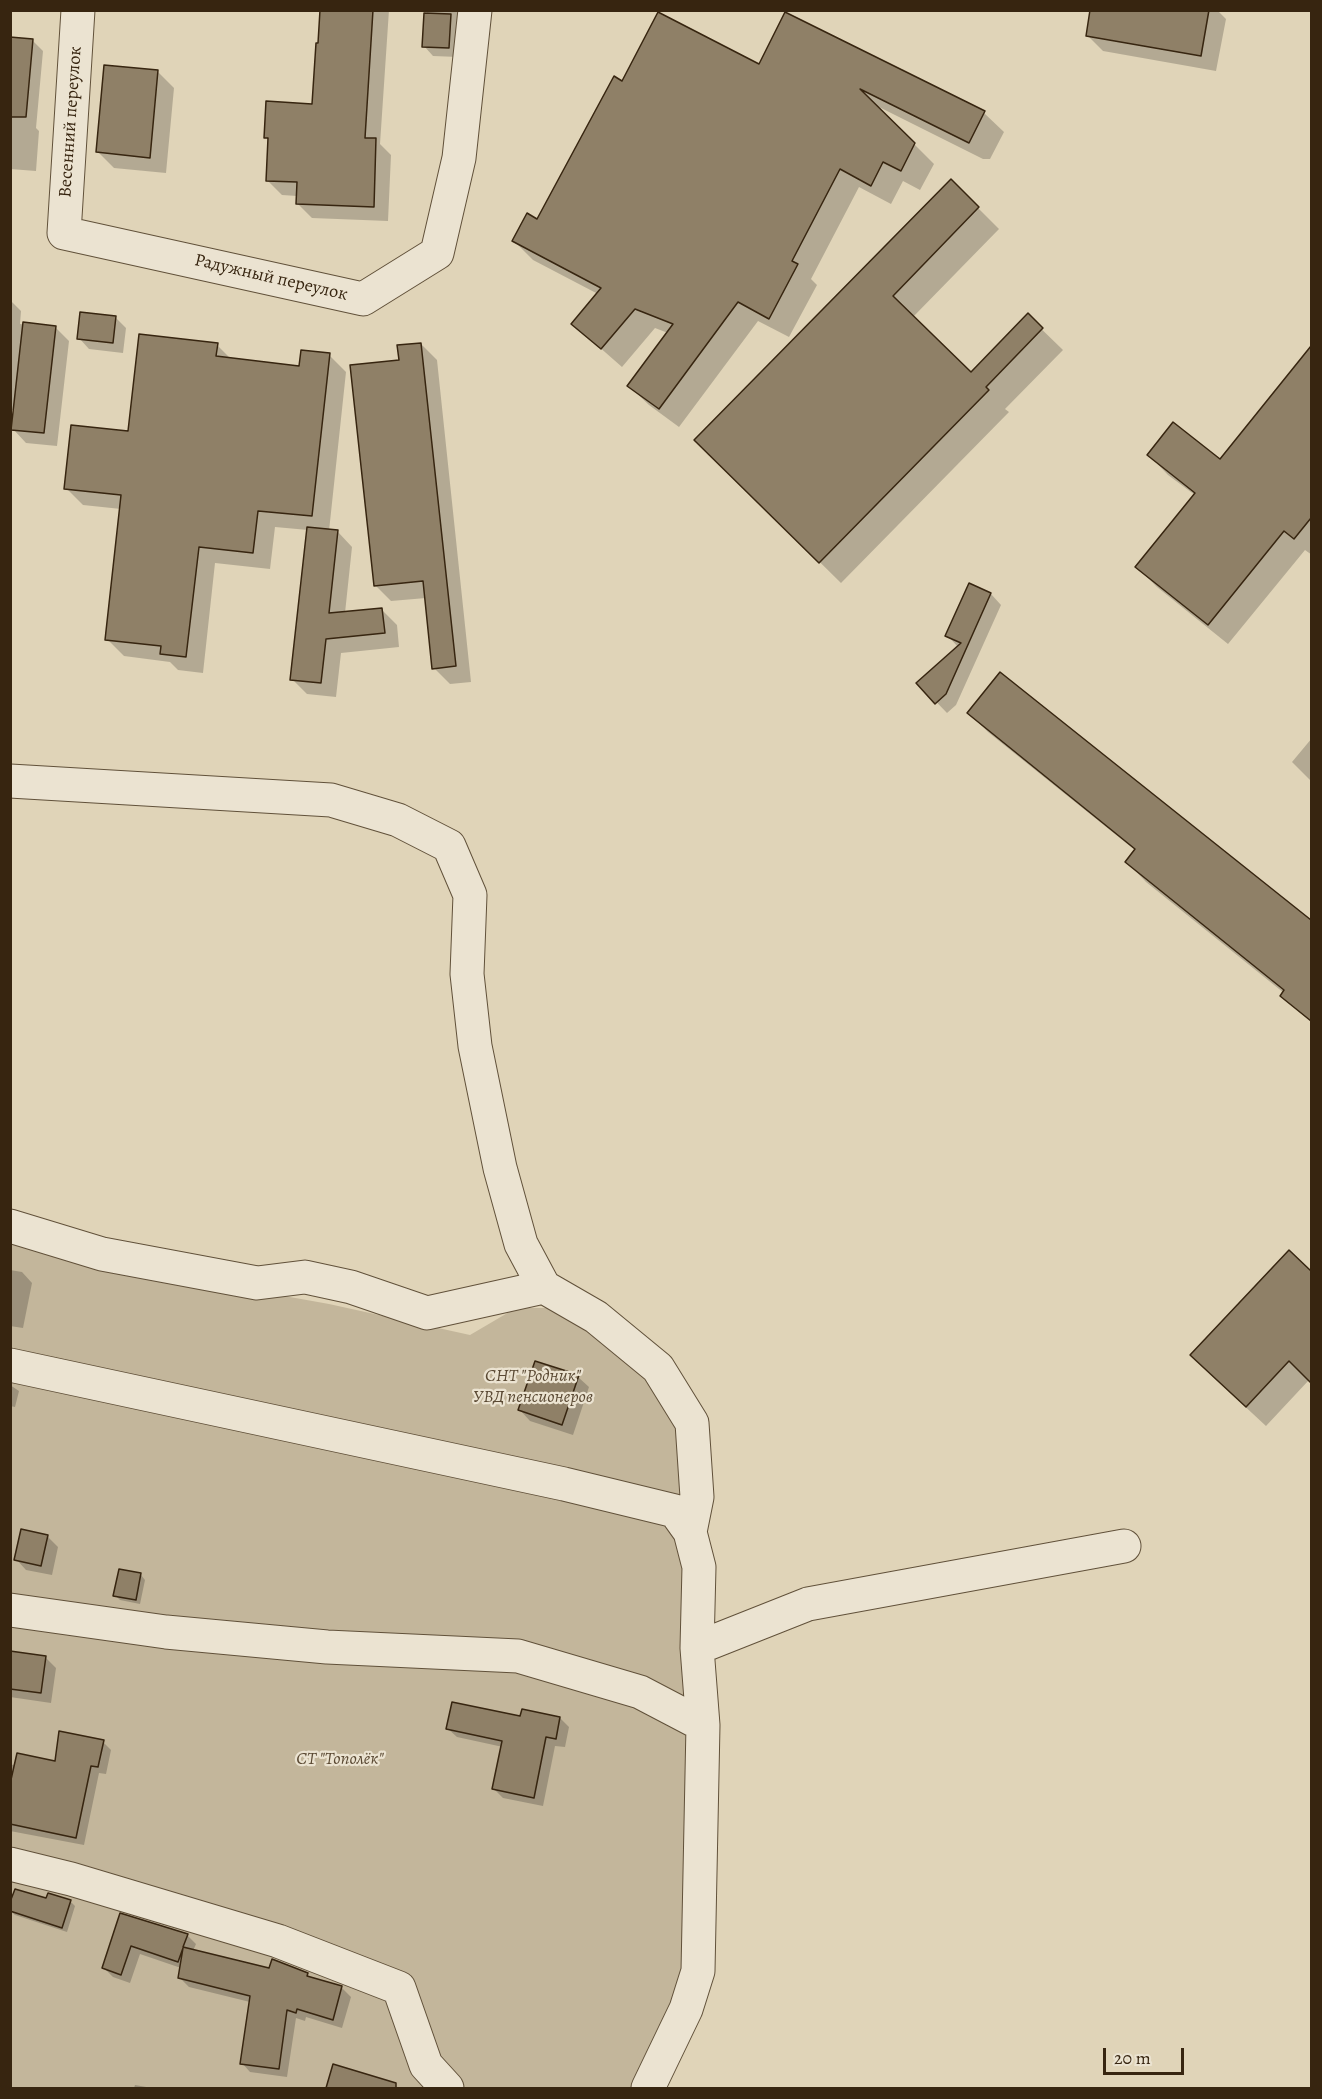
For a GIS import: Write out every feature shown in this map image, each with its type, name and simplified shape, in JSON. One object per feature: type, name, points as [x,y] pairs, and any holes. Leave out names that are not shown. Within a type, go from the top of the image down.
[{"type":"street","name":"Весенний переулок","points":[[64,233],[78,10]]},
{"type":"street","name":"Радужный переулок","points":[[64,233],[363,299],[437,253],[459,158],[475,10]]},
{"type":"street","points":[[10,781],[331,800],[398,820],[449,846],[470,895],[467,974],[475,1046],[500,1168],[520,1244],[543,1287],[596,1317],[658,1368],[692,1423],[697,1497],[690,1532]]},
{"type":"street","points":[[10,1226],[102,1254],[257,1282],[305,1277],[351,1287],[427,1314],[543,1287]]},
{"type":"street","points":[[10,1365],[575,1486],[675,1511],[690,1532],[699,1567],[697,1648],[703,1725],[698,1971],[686,2009],[648,2088]]},
{"type":"street","points":[[697,1648],[808,1604],[1124,1546]]},
{"type":"street","points":[[10,1610],[166,1632],[327,1647],[518,1656],[640,1692],[703,1725]]},
{"type":"street","points":[[10,1864],[71,1879],[278,1941],[399,1988],[426,2065],[447,2088]]},
{"type":"green space","name":"СТ \"Тополёк\"","points":[[11,1240],[111,1265],[329,1304],[470,1335],[516,1308],[552,1308],[635,1363],[675,1423],[691,1581],[684,1998],[636,2088],[11,2088]]},
{"type":"building","points":[[320,10],[373,10],[365,138],[376,138],[374,207],[296,204],[297,182],[266,181],[268,138],[264,138],[266,101],[312,104]]},
{"type":"building","points":[[1090,10],[1209,10],[1201,56],[1086,36]]},
{"type":"building","points":[[658,12],[759,64],[785,12],[985,111],[969,143],[860,89],[915,143],[901,171],[883,162],[871,186],[840,169],[792,261],[798,264],[769,319],[738,302],[659,409],[627,386],[673,324],[635,309],[601,349],[571,324],[601,288],[512,241],[527,213],[537,219],[614,76],[622,81]]},
{"type":"building","points":[[424,13],[451,14],[449,48],[422,47]]},
{"type":"building","points":[[10,37],[33,39],[26,117],[10,117]]},
{"type":"building","points":[[104,65],[158,70],[150,158],[96,152]]},
{"type":"building","points":[[951,179],[979,207],[893,296],[971,372],[1028,313],[1043,328],[986,387],[989,390],[819,563],[694,440]]},
{"type":"building","points":[[80,312],[116,316],[113,343],[77,339]]},
{"type":"building","points":[[23,322],[56,326],[44,433],[11,430]]},
{"type":"building","points":[[139,334],[218,343],[216,356],[299,366],[301,350],[330,353],[312,516],[258,511],[253,553],[199,547],[186,657],[160,654],[161,646],[105,640],[121,495],[64,489],[71,425],[128,431]]},
{"type":"building","points":[[421,343],[456,666],[432,669],[423,581],[374,586],[350,365],[399,360],[397,345]]},
{"type":"building","points":[[1311,346],[1311,518],[1294,539],[1284,531],[1208,625],[1135,567],[1195,493],[1147,455],[1173,422],[1220,459]]},
{"type":"building","points":[[307,527],[338,530],[329,613],[382,608],[385,633],[326,639],[321,683],[290,680]]},
{"type":"building","points":[[969,583],[991,593],[946,694],[935,704],[916,683],[961,643],[945,636]]},
{"type":"building","points":[[1000,672],[1311,920],[1311,1021],[1280,996],[1284,990],[1125,862],[1135,849],[967,713]]},
{"type":"building","points":[[1289,1250],[1311,1271],[1311,1383],[1289,1361],[1246,1407],[1190,1355]]},
{"type":"building","points":[[535,1361],[579,1375],[562,1425],[518,1410]]},
{"type":"building","points":[[21,1529],[48,1535],[41,1566],[14,1560]]},
{"type":"building","points":[[119,1569],[141,1573],[136,1600],[113,1596]]},
{"type":"building","points":[[10,1651],[46,1656],[41,1693],[10,1689]]},
{"type":"building","points":[[452,1702],[520,1716],[522,1709],[560,1717],[556,1739],[546,1737],[534,1798],[492,1789],[502,1741],[446,1729]]},
{"type":"building","points":[[59,1731],[104,1740],[98,1767],[91,1766],[76,1838],[10,1824],[10,1784],[17,1753],[55,1761]]},
{"type":"building","points":[[15,1889],[46,1898],[48,1893],[71,1900],[62,1928],[10,1911],[10,1902]]},
{"type":"building","points":[[120,1913],[188,1934],[183,1947],[269,1968],[272,1959],[308,1973],[307,1976],[342,1986],[333,2020],[297,2009],[296,2013],[287,2010],[279,2069],[240,2064],[250,1996],[178,1978],[183,1948],[178,1962],[131,1946],[121,1975],[102,1968]]},
{"type":"building","points":[[333,2064],[396,2083],[396,2088],[326,2088]]},
{"type":"park label","name":"СНТ \"Родник\" УВД пенсионеров","points":[[533,1387]]}]
